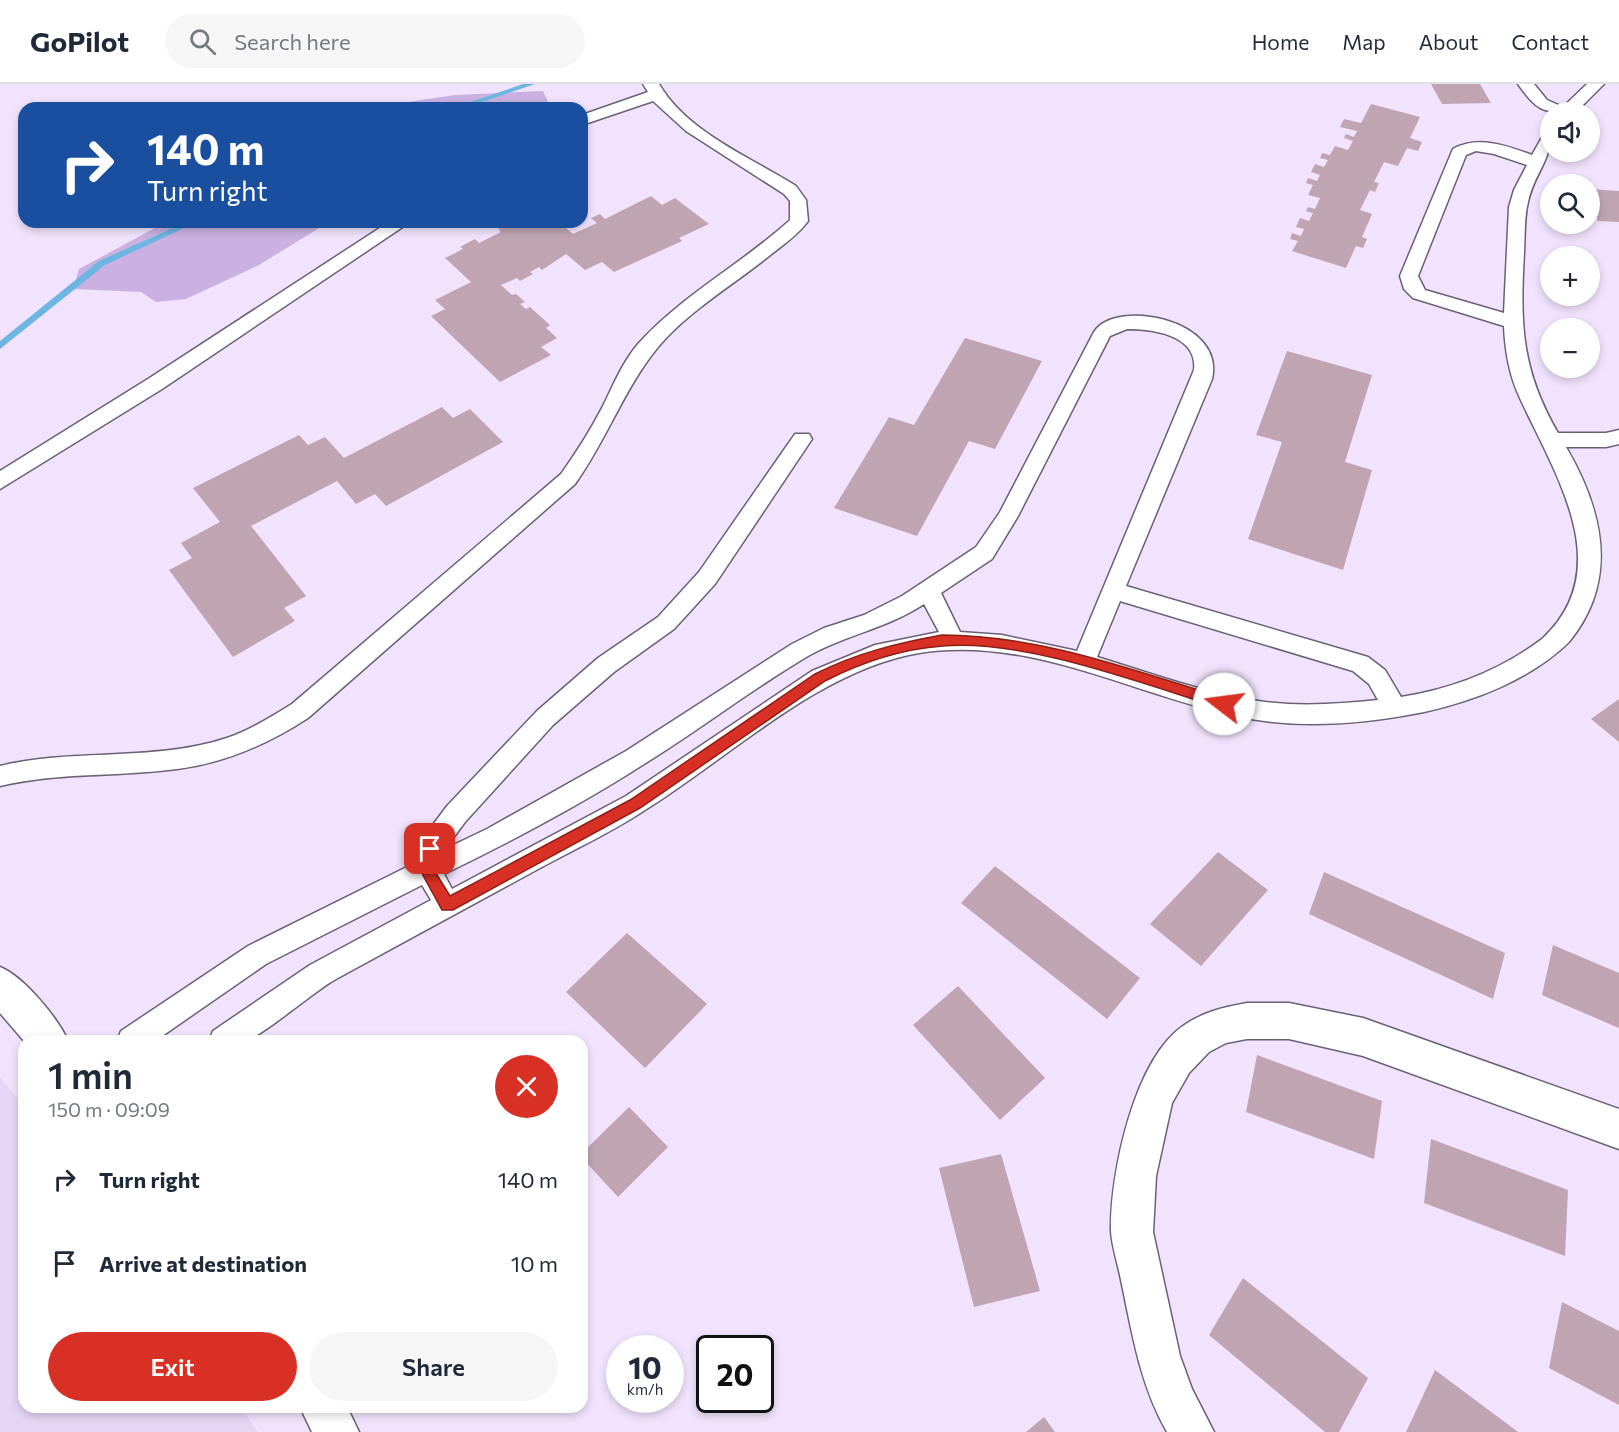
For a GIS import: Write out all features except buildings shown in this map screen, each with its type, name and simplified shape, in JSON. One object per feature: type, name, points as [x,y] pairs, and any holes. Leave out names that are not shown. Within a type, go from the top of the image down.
[{"type":"street","points":[[0,985],[44,1035]]},
{"type":"street","points":[[1192,1432],[1174,1401],[1158,1356],[1132,1232],[1136,1176],[1154,1097],[1174,1060],[1196,1039],[1221,1026],[1247,1021],[1289,1021],[1364,1038],[1619,1129]]},
{"type":"street","points":[[326,1413],[337,1432]]},
{"type":"lane","points":[[1526,84],[1540,102]]},
{"type":"lane","points":[[1577,102],[1596,84]]},
{"type":"lane","points":[[0,776],[21,770],[70,763],[177,760],[214,753],[271,731],[300,711],[355,661],[489,550],[568,479],[582,460],[631,368],[644,350],[692,303],[772,246],[799,221],[798,200],[790,190],[678,119],[653,90],[588,117]]},
{"type":"lane","points":[[1513,322],[1419,294],[1409,283],[1409,276],[1459,152],[1463,149],[1479,147],[1536,162]]},
{"type":"lane","points":[[232,1035],[320,974],[635,804],[830,673],[849,663],[908,646],[973,640],[1084,661],[1185,693],[1270,712],[1314,714],[1432,700],[1480,686],[1552,645],[1584,609],[1595,580],[1608,557],[1598,545],[1589,513],[1552,441],[1519,368],[1513,322],[1518,207],[1522,190],[1540,155]]},
{"type":"lane","points":[[0,481],[155,384],[392,228]]},
{"type":"lane","points":[[140,1035],[258,955],[348,907],[496,837],[634,758],[800,650],[832,634],[872,621],[928,591],[984,554],[1008,516],[1104,332],[1119,324],[1161,326],[1174,329],[1192,340],[1204,357],[1205,367],[1084,661]]},
{"type":"lane","points":[[1552,441],[1606,440],[1619,437]]},
{"type":"lane","points":[[448,905],[427,870],[430,849],[450,823],[545,718],[606,665],[666,623],[707,578],[802,439]]},
{"type":"lane","points":[[928,591],[954,641]]},
{"type":"lane","points":[[1114,591],[1360,664],[1377,677],[1394,706]]},
{"type":"shaded area","points":[[543,91],[548,102],[408,102],[455,95]]},
{"type":"shaded area","points":[[155,228],[319,228],[259,265],[186,299],[156,302],[141,292],[73,289],[79,269]]},
{"type":"shaded area","points":[[0,1077],[18,1099],[18,1413],[245,1413],[258,1432],[0,1432]]},
{"type":"waterway","points":[[476,102],[531,84]]},
{"type":"waterway","points":[[0,346],[102,263],[180,228]]},
{"type":"route","points":[[430,849],[427,870],[448,905],[635,804],[820,678],[849,663],[908,646],[942,640],[973,640],[1034,649],[1084,661],[1224,704]]}]
